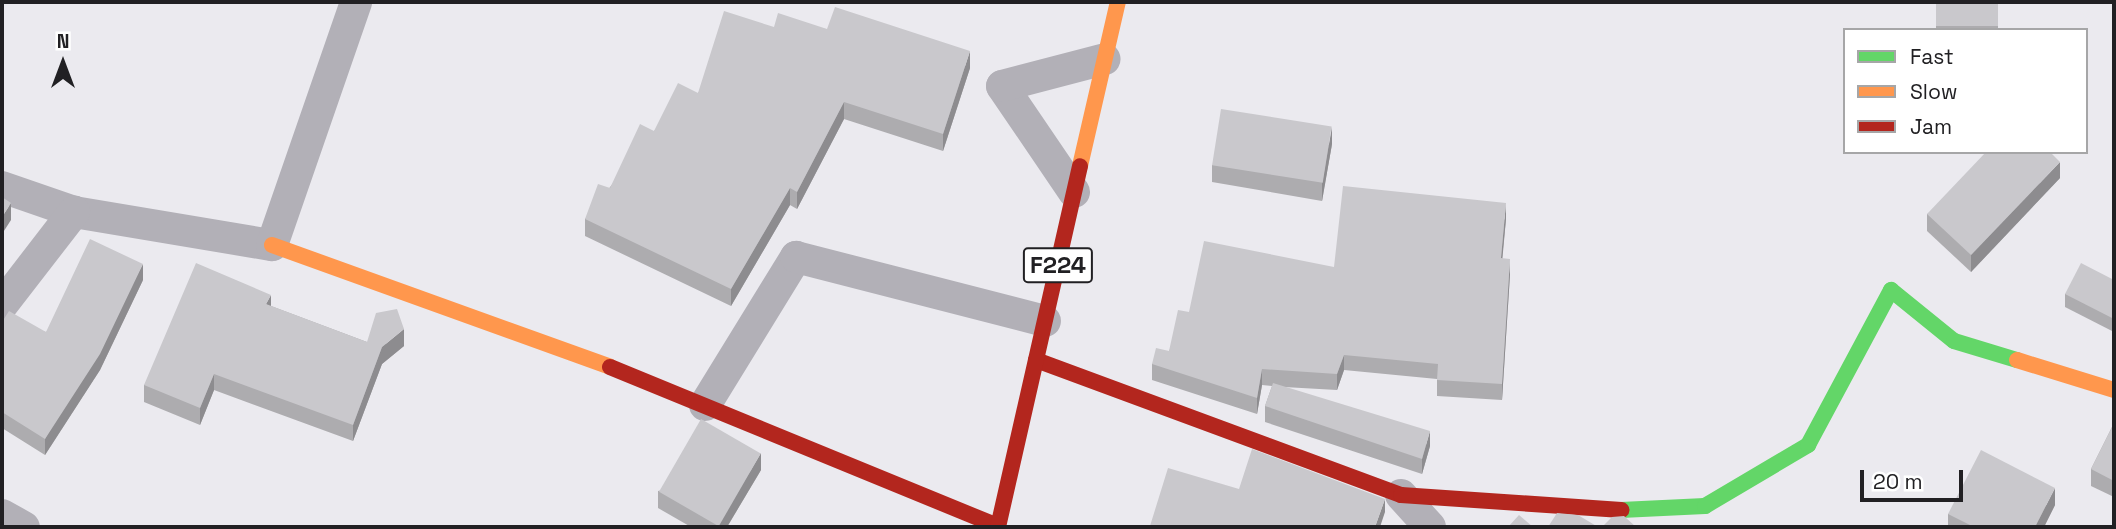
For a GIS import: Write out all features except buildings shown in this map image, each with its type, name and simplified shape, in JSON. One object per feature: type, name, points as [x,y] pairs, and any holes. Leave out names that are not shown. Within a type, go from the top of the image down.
[{"type":"street","points":[[272,245],[356,2]]},
{"type":"street","name":"F224","points":[[998,526],[1118,2]]},
{"type":"street","points":[[1074,192],[1002,86],[1105,59]]},
{"type":"street","points":[[2,187],[74,212],[272,245],[705,405],[998,526]]},
{"type":"street","points":[[2,305],[74,212]]},
{"type":"street","points":[[705,405],[796,257],[1045,321]]},
{"type":"street","points":[[1036,360],[1401,495],[1607,512],[1705,506],[1808,445],[1891,290],[1954,341],[2114,390]]},
{"type":"street","points":[[1401,495],[1430,527]]},
{"type":"street","points":[[2,515],[24,527]]},
{"type":"traffic: fast","points":[[1621,510],[1705,506],[1808,445],[1891,290],[1954,341],[2017,360]]},
{"type":"traffic: slow","points":[[1080,166],[1118,2]]},
{"type":"traffic: slow","points":[[272,245],[610,367]]},
{"type":"traffic: slow","points":[[2017,360],[2114,390]]},
{"type":"traffic: jam","points":[[998,527],[1080,166]]},
{"type":"traffic: jam","points":[[1036,360],[1401,495],[1621,510]]},
{"type":"traffic: jam","points":[[610,367],[998,526]]}]
